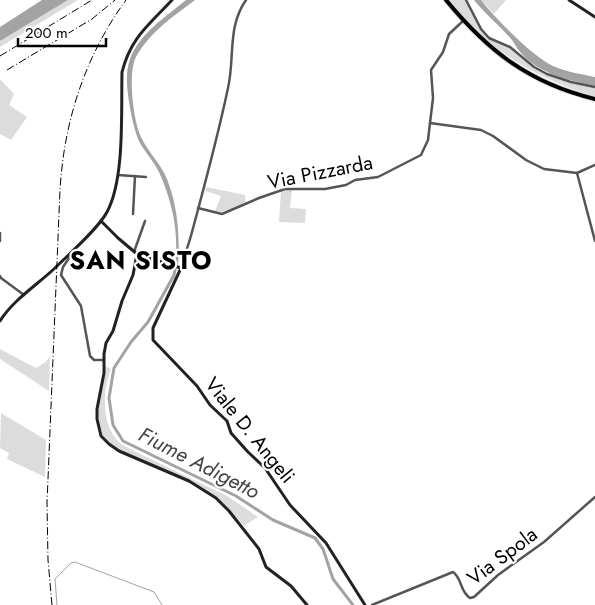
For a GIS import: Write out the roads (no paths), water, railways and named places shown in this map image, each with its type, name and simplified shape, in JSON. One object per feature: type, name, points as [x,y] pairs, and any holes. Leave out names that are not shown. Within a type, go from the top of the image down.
[{"type":"main road","points":[[446,0],[463,21],[491,48],[523,70],[552,85],[595,100]]},
{"type":"street","points":[[0,321],[12,305],[75,248],[102,221],[108,212],[118,175],[122,72],[126,56],[142,30],[172,0]]},
{"type":"street","points":[[102,221],[136,253],[180,268],[217,138],[232,71],[233,33],[240,10],[246,0]]},
{"type":"street","points":[[466,0],[481,29],[489,38],[510,47],[534,68],[571,82],[595,87]]},
{"type":"street","points":[[569,0],[595,17]]},
{"type":"street","name":"Via Pizzarda","points":[[198,208],[222,214],[258,198],[285,189],[325,189],[346,185],[355,180],[378,177],[421,155],[428,140],[433,98],[431,70],[443,52],[449,34],[463,21]]},
{"type":"street","points":[[430,123],[481,130],[493,136],[534,165],[544,169],[577,173],[595,165]]},
{"type":"street","points":[[577,173],[595,241]]},
{"type":"street","points":[[118,175],[146,177]]},
{"type":"street","points":[[133,214],[135,176]]},
{"type":"street","points":[[145,221],[136,253],[133,275],[122,301],[113,331],[106,343],[104,373],[96,419],[101,436],[108,444],[119,451],[189,481],[216,498],[229,511],[259,549],[266,568],[291,586],[307,605]]},
{"type":"street","points":[[0,233],[0,240]]},
{"type":"street","points":[[75,248],[75,251],[63,266],[61,275],[81,306],[90,356],[94,360],[104,360]]},
{"type":"street","name":"Viale D. Angeli","points":[[180,268],[153,328],[153,340],[197,386],[210,405],[226,421],[232,433],[265,468],[290,505],[326,543],[365,605]]},
{"type":"street","points":[[0,276],[24,296]]},
{"type":"street","name":"Via Spola","points":[[372,605],[452,572],[457,575],[466,595],[470,598],[474,597],[498,576],[544,542],[595,497]]},
{"type":"waterway","name":"Fiume Adigetto","points":[[176,265],[174,275],[148,322],[131,342],[114,368],[109,398],[113,425],[123,441],[236,496],[273,520],[315,538],[323,549],[333,579],[353,605]]},
{"type":"waterway","points":[[57,605],[55,579],[71,563],[75,562],[154,592],[162,605]]},
{"type":"railway","points":[[0,56],[92,0]]},
{"type":"railway","points":[[7,70],[92,19],[115,0]]},
{"type":"railway","points":[[52,605],[48,560],[47,503],[62,164],[66,139],[79,90],[99,44],[126,0]]},
{"type":"district","name":"SAN SISTO","points":[[141,260]]}]
